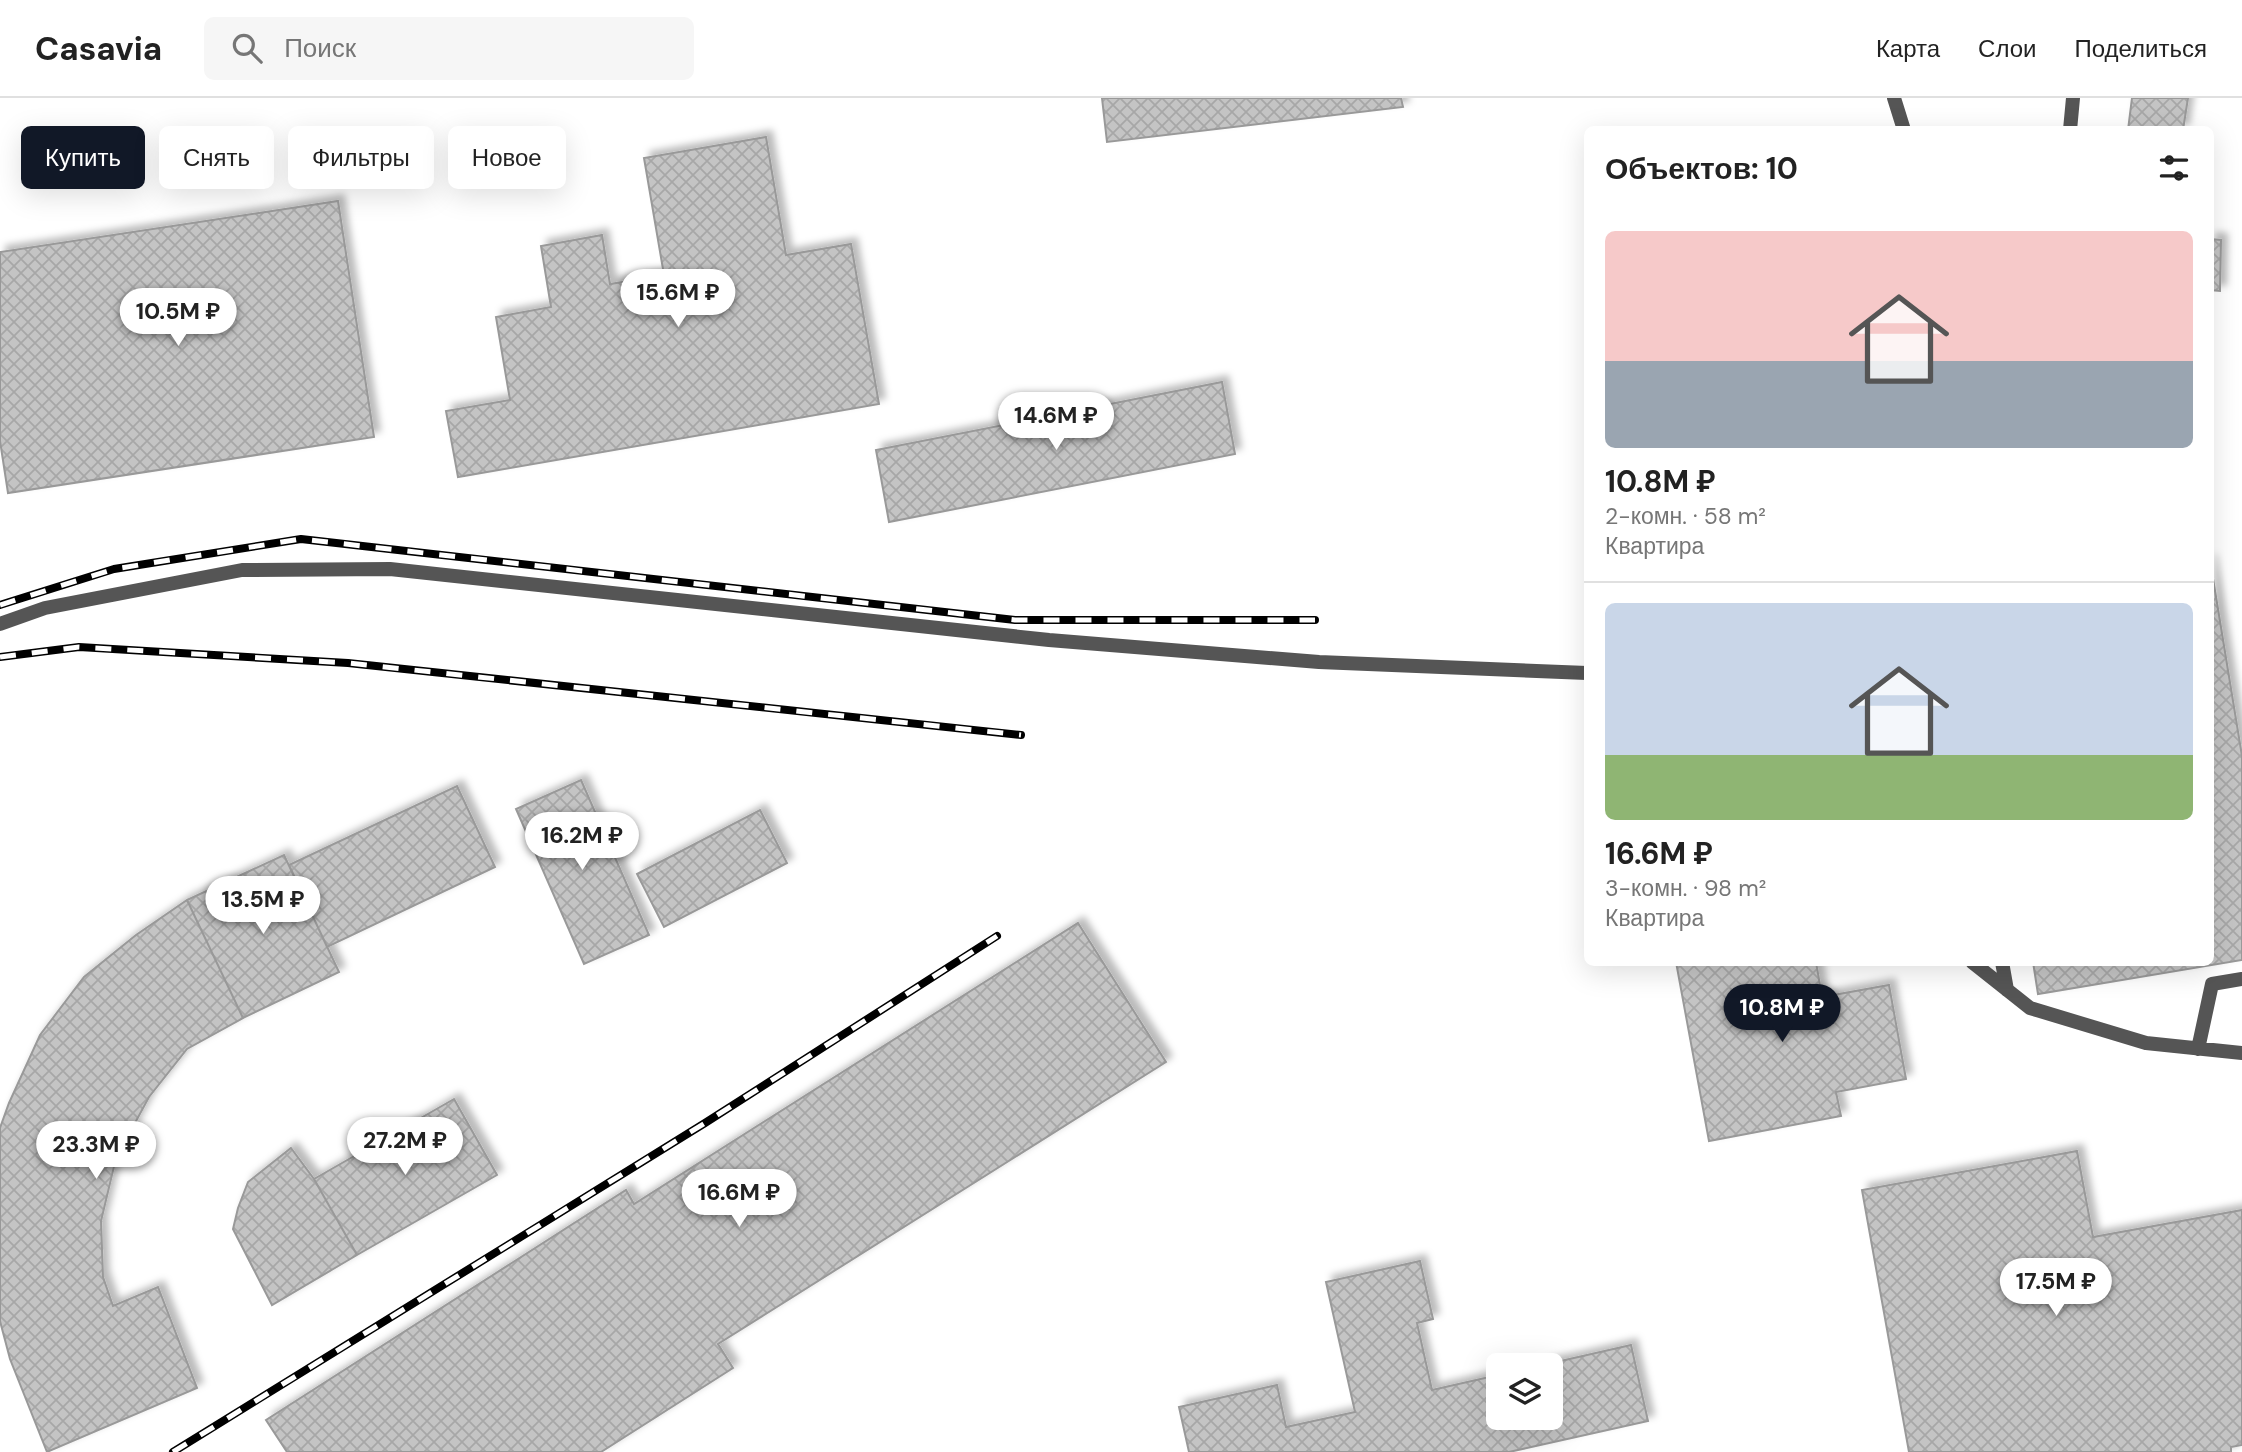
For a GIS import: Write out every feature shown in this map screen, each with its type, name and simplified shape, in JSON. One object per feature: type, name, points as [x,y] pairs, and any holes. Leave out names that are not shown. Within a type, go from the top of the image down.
[{"type":"street","points":[[1894,98],[1903,126]]},
{"type":"street","points":[[2070,126],[2073,98]]},
{"type":"street","points":[[0,624],[45,608],[242,570],[390,569],[1049,640],[1319,662],[1584,673]]},
{"type":"street","points":[[1977,966],[2030,1009],[2146,1043],[2242,1053]]},
{"type":"street","points":[[2003,966],[2007,990]]},
{"type":"street","points":[[2199,1049],[2212,984],[2242,979]]},
{"type":"building","points":[[1102,98],[1401,98],[1403,107],[1107,142]]},
{"type":"building","points":[[2132,98],[2188,98],[2184,126],[2128,126]]},
{"type":"building","points":[[766,137],[786,255],[851,244],[879,404],[458,477],[446,411],[510,400],[496,317],[551,307],[541,246],[602,235],[610,284],[664,275],[644,158]]},
{"type":"building","points":[[338,201],[374,437],[8,493],[0,441],[0,252]]},
{"type":"building","points":[[2214,239],[2221,240],[2220,291],[2214,290]]},
{"type":"building","points":[[1222,382],[1235,454],[889,522],[876,450]]},
{"type":"building","points":[[2214,584],[2242,756],[2242,960],[2214,965]]},
{"type":"building","points":[[581,780],[649,935],[584,964],[516,809]]},
{"type":"building","points":[[457,786],[495,867],[327,947],[289,865]]},
{"type":"building","points":[[760,810],[787,863],[664,927],[637,874]]},
{"type":"building","points":[[284,855],[339,972],[243,1018],[187,900]]},
{"type":"building","points":[[187,900],[243,1018],[187,1049],[149,1097],[116,1158],[101,1221],[103,1277],[113,1306],[158,1287],[197,1388],[47,1452],[10,1359],[0,1321],[0,1128],[40,1035],[84,977],[136,935]]},
{"type":"building","points":[[1078,923],[1166,1062],[718,1344],[733,1368],[601,1452],[287,1452],[266,1420],[626,1190],[634,1204]]},
{"type":"building","points":[[1677,966],[1817,966],[1822,997],[1889,985],[1906,1079],[1836,1092],[1841,1116],[1709,1141]]},
{"type":"building","points":[[2034,966],[2206,966],[2038,994]]},
{"type":"building","points":[[454,1099],[497,1175],[357,1255],[314,1179]]},
{"type":"building","points":[[291,1148],[314,1179],[357,1255],[272,1305],[233,1229],[248,1182]]},
{"type":"building","points":[[2077,1151],[2093,1237],[2242,1210],[2242,1445],[2231,1447],[2231,1452],[1909,1452],[1862,1190]]},
{"type":"building","points":[[1420,1261],[1433,1319],[1417,1323],[1432,1390],[1486,1378],[1486,1430],[1563,1430],[1563,1360],[1631,1345],[1648,1421],[1509,1452],[1189,1452],[1179,1407],[1277,1385],[1286,1427],[1355,1412],[1326,1282]]},
{"type":"railway","points":[[0,605],[114,569],[301,539],[1015,620],[1315,620]]},
{"type":"railway","points":[[0,657],[79,647],[348,663],[1021,735]]},
{"type":"railway","points":[[173,1452],[705,1123],[997,936]]}]
